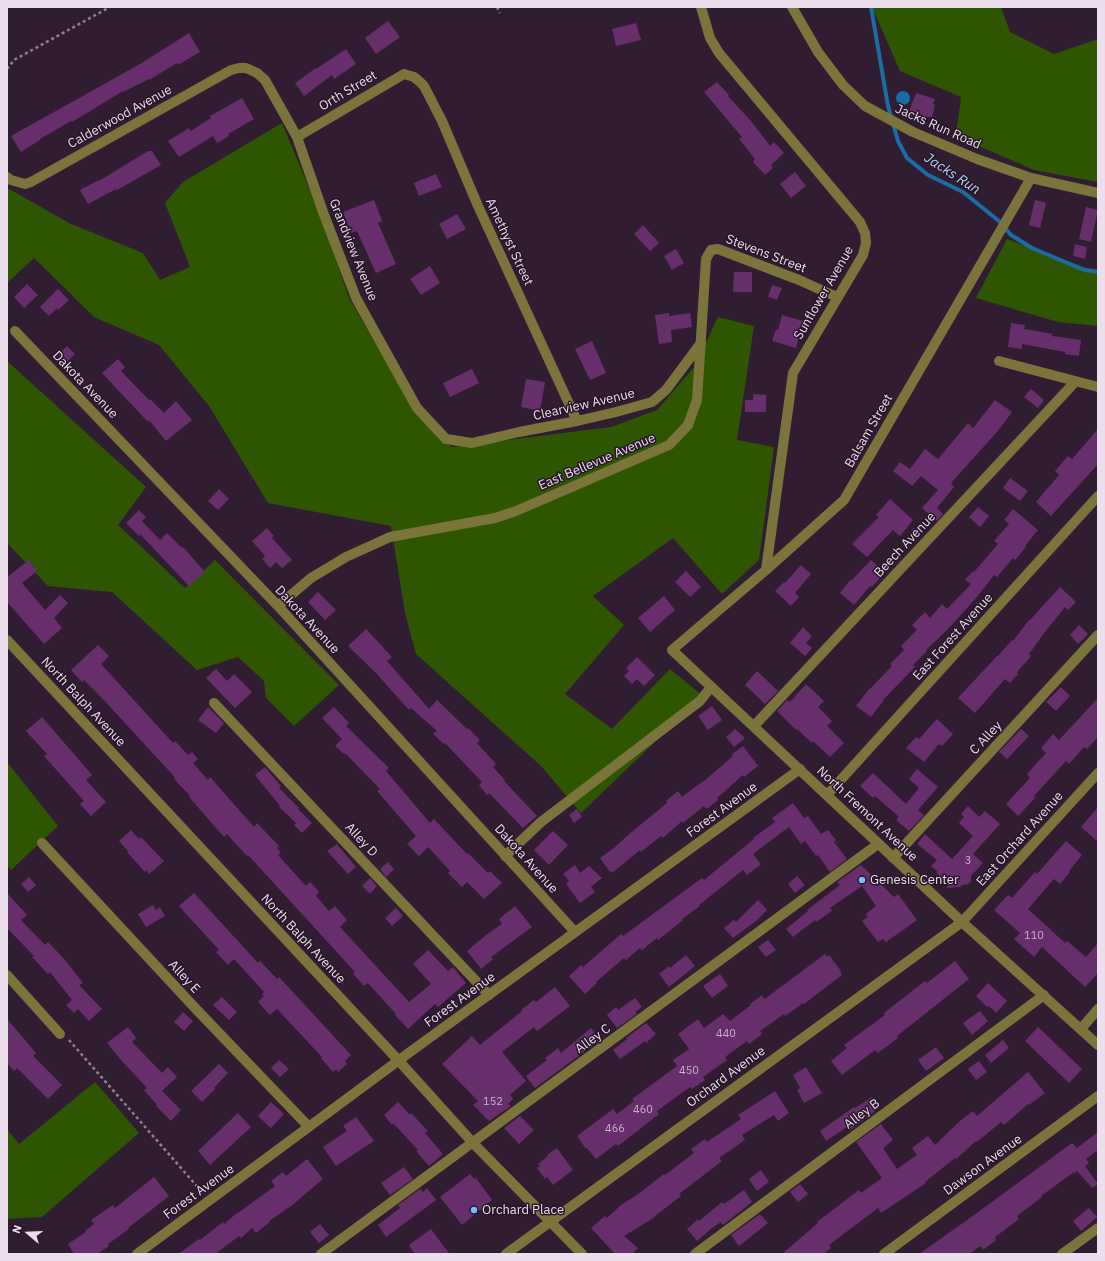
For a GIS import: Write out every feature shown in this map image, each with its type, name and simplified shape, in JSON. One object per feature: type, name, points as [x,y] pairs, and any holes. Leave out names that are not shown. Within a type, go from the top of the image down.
[{"type":"street","name":"Sunflower Avenue","points":[[702,7],[710,38],[719,53],[860,222],[865,233],[866,243],[863,255],[792,373],[766,570]]},
{"type":"street","name":"Jacks Run Road","points":[[792,7],[818,52],[843,85],[866,106],[912,132],[977,159],[1031,178],[1098,193]]},
{"type":"street","name":"Grandview Avenue","points":[[246,68],[257,72],[264,80],[297,137],[323,212],[356,298],[417,408],[446,439]]},
{"type":"street","name":"Calderwood Avenue","points":[[7,177],[11,180],[25,184],[31,182],[231,70],[246,68]]},
{"type":"street","name":"Orth Street","points":[[297,137],[396,78],[404,74],[414,77]]},
{"type":"street","name":"Amethyst Street","points":[[414,77],[424,86],[442,121],[478,206],[577,421]]},
{"type":"street","name":"Balsam Street","points":[[672,650],[766,570],[844,500],[1031,178]]},
{"type":"street","name":"Stevens Street","points":[[709,253],[714,249],[718,249],[800,280],[837,297]]},
{"type":"street","name":"East Bellevue Avenue","points":[[278,606],[311,578],[346,556],[390,537],[495,518],[516,511],[669,445],[688,425],[697,400],[706,259],[709,253]]},
{"type":"street","name":"Dakota Avenue","points":[[15,331],[278,606],[575,932]]},
{"type":"street","name":"Clearview Avenue","points":[[446,439],[472,444],[519,432],[616,412],[652,402],[666,390],[701,343]]},
{"type":"street","points":[[999,362],[1098,387]]},
{"type":"street","name":"Beech Avenue","points":[[754,726],[1075,382]]},
{"type":"street","name":"East Forest Avenue","points":[[827,795],[1098,496]]},
{"type":"street","name":"C Alley","points":[[894,858],[1098,635]]},
{"type":"street","name":"North Balph Avenue","points":[[7,640],[399,1060],[473,1143],[582,1254]]},
{"type":"street","name":"North Fremont Avenue","points":[[672,650],[962,922],[1098,1045]]},
{"type":"street","points":[[505,856],[541,822],[700,701],[711,687]]},
{"type":"street","name":"Alley D","points":[[214,703],[489,995]]},
{"type":"street","name":"Forest Avenue","points":[[136,1254],[399,1060],[800,769]]},
{"type":"street","name":"East Orchard Avenue","points":[[962,922],[1098,773]]},
{"type":"street","name":"Alley E","points":[[42,843],[196,1009],[309,1127]]},
{"type":"street","name":"Alley C","points":[[322,1254],[878,844]]},
{"type":"street","name":"Orchard Avenue","points":[[506,1254],[962,922]]},
{"type":"street","points":[[7,975],[63,1036]]},
{"type":"street","name":"Alley B","points":[[695,1254],[1044,995]]},
{"type":"street","points":[[1081,1029],[1098,1009]]},
{"type":"street","name":"Dawson Avenue","points":[[884,1254],[1098,1096]]},
{"type":"street","points":[[1066,1253],[1096,1232]]},
{"type":"path","points":[[7,69],[14,60],[110,7]]},
{"type":"path","points":[[497,7],[500,13]]},
{"type":"path","points":[[63,1036],[202,1192]]},
{"type":"green space","points":[[872,7],[1001,7],[1010,32],[1054,54],[1098,39],[1098,182],[1034,170],[956,136],[961,97],[900,71]]},
{"type":"green space","points":[[282,123],[322,219],[349,298],[413,408],[439,439],[452,447],[611,427],[657,410],[695,366],[718,317],[754,326],[737,440],[774,447],[759,560],[722,594],[673,538],[593,596],[624,625],[565,694],[612,729],[670,669],[703,696],[581,813],[541,766],[416,654],[405,613],[391,526],[268,503],[209,406],[159,345],[94,317],[34,258],[7,283],[7,190],[9,189],[71,224],[143,253],[160,280],[190,267],[165,203],[183,182]]},
{"type":"green space","points":[[1007,239],[1087,268],[1098,270],[1098,326],[1058,322],[976,298]]},
{"type":"green space","points":[[7,361],[146,487],[118,525],[185,588],[215,560],[339,685],[294,726],[266,698],[264,681],[238,657],[197,670],[112,592],[48,586],[7,543]]},
{"type":"green space","points":[[7,762],[58,826],[11,870],[7,866]]},
{"type":"green space","points":[[95,1082],[139,1133],[42,1217],[7,1219],[7,1129],[19,1144]]},
{"type":"water","points":[[900,91],[906,91],[910,95],[910,101],[906,105],[900,105],[896,101],[896,95]]},
{"type":"building","points":[[388,21],[400,37],[376,54],[365,38]]},
{"type":"building","points":[[636,23],[641,40],[616,46],[612,29]]},
{"type":"building","points":[[189,33],[200,52],[178,65],[177,63],[149,80],[123,91],[72,122],[71,121],[40,139],[21,152],[11,136],[140,64]]},
{"type":"building","points":[[346,49],[356,64],[334,79],[332,75],[304,96],[295,83]]},
{"type":"building","points":[[717,82],[751,121],[770,146],[774,142],[784,153],[771,165],[773,168],[765,175],[753,162],[755,159],[739,139],[742,137],[704,92]]},
{"type":"building","points":[[916,93],[935,99],[932,117],[926,117],[925,121],[910,116],[911,112],[909,112]]},
{"type":"building","points":[[242,98],[254,119],[228,134],[229,136],[217,143],[213,136],[179,157],[168,141],[189,128],[191,131],[211,118],[210,116]]},
{"type":"building","points":[[148,151],[152,151],[161,165],[117,190],[116,189],[88,204],[80,190],[99,181]]},
{"type":"building","points":[[795,172],[806,186],[791,198],[780,184]]},
{"type":"building","points":[[436,174],[442,187],[419,196],[414,183]]},
{"type":"building","points":[[374,200],[382,221],[378,223],[396,264],[376,273],[357,231],[351,233],[343,212]]},
{"type":"building","points":[[1035,200],[1046,203],[1040,228],[1029,225]]},
{"type":"building","points":[[1086,207],[1098,210],[1091,242],[1079,239]]},
{"type":"building","points":[[457,214],[466,229],[447,239],[439,224]]},
{"type":"building","points":[[643,225],[659,243],[650,251],[634,234]]},
{"type":"building","points":[[1075,244],[1087,247],[1085,259],[1073,256]]},
{"type":"building","points":[[676,249],[684,263],[672,270],[664,256]]},
{"type":"building","points":[[430,266],[440,283],[421,295],[410,279]]},
{"type":"building","points":[[734,272],[752,272],[752,292],[733,292]]},
{"type":"building","points":[[27,284],[38,295],[24,308],[14,297]]},
{"type":"building","points":[[772,285],[782,288],[777,300],[768,297]]},
{"type":"building","points":[[58,289],[69,300],[58,310],[57,308],[49,316],[40,307]]},
{"type":"building","points":[[669,313],[669,316],[690,313],[692,327],[671,330],[672,342],[659,344],[655,315]]},
{"type":"building","points":[[782,315],[803,321],[796,348],[772,341],[776,329],[778,330]]},
{"type":"building","points":[[1011,323],[1025,325],[1024,329],[1053,334],[1052,336],[1081,340],[1079,356],[1022,344],[1022,349],[1008,347]]},
{"type":"building","points":[[592,341],[606,373],[590,380],[575,349]]},
{"type":"building","points":[[67,346],[75,354],[66,363],[58,355]]},
{"type":"building","points":[[118,359],[125,367],[121,371],[164,413],[176,401],[192,420],[166,441],[149,420],[148,422],[102,373]]},
{"type":"building","points":[[472,369],[479,383],[450,397],[443,383]]},
{"type":"building","points":[[526,379],[545,382],[540,411],[521,407]]},
{"type":"building","points":[[1031,389],[1044,400],[1038,408],[1024,397]]},
{"type":"building","points":[[753,394],[766,395],[766,412],[745,412],[745,400],[753,400]]},
{"type":"building","points":[[995,400],[1012,412],[997,432],[951,483],[954,487],[937,508],[943,514],[937,521],[922,508],[938,490],[921,476],[912,486],[893,471],[900,462],[910,469],[925,449],[938,459],[968,423],[973,428]]},
{"type":"building","points":[[1098,429],[1098,464],[1051,516],[1036,502],[1059,475],[1055,471],[1068,456],[1072,459]]},
{"type":"building","points":[[1010,478],[1028,491],[1020,501],[1003,488]]},
{"type":"building","points":[[219,489],[229,499],[218,510],[208,501]]},
{"type":"building","points":[[890,499],[913,520],[900,536],[893,530],[867,557],[852,544],[879,517],[876,515]]},
{"type":"building","points":[[978,507],[989,516],[980,527],[969,517]]},
{"type":"building","points":[[1013,509],[1038,530],[1025,546],[1026,547],[1015,560],[1013,558],[997,577],[994,575],[977,597],[913,665],[915,667],[883,700],[871,717],[856,706],[869,689],[892,666],[890,664],[904,650],[901,646],[917,630],[912,625],[925,612],[930,618],[942,604],[947,609],[971,584],[965,580],[973,571],[974,572],[998,544],[994,541],[1009,524],[1004,520]]},
{"type":"building","points":[[139,510],[146,517],[142,521],[160,540],[167,533],[182,548],[183,547],[205,572],[189,586],[140,534],[139,536],[126,523]]},
{"type":"building","points":[[267,528],[274,536],[272,538],[292,560],[282,568],[276,562],[270,568],[262,559],[265,556],[252,541]]},
{"type":"building","points":[[29,560],[37,571],[22,583],[45,610],[60,595],[68,603],[54,618],[62,628],[44,644],[7,602],[7,577]]},
{"type":"building","points":[[871,560],[885,573],[872,587],[870,586],[854,605],[840,593],[850,580],[851,581]]},
{"type":"building","points":[[801,565],[811,574],[795,593],[799,597],[791,606],[775,591],[784,582],[785,583]]},
{"type":"building","points":[[686,571],[701,587],[690,597],[675,582]]},
{"type":"building","points":[[1060,587],[1076,602],[1068,610],[1065,607],[1029,654],[1031,656],[1017,672],[1018,674],[1010,683],[1005,679],[975,713],[958,698],[1012,640],[1013,641],[1029,620]]},
{"type":"building","points":[[318,592],[336,610],[325,620],[308,602]]},
{"type":"building","points":[[664,596],[675,610],[650,632],[638,618]]},
{"type":"building","points":[[1079,625],[1088,634],[1078,644],[1070,635]]},
{"type":"building","points":[[803,627],[812,636],[806,643],[812,648],[805,656],[790,643]]},
{"type":"building","points":[[366,629],[392,657],[387,661],[429,709],[437,700],[480,740],[477,743],[496,764],[493,767],[537,816],[523,828],[489,793],[487,795],[479,785],[482,782],[445,743],[444,744],[433,734],[437,731],[411,708],[409,710],[375,672],[348,646]]},
{"type":"building","points":[[98,645],[109,656],[101,664],[173,743],[175,741],[188,755],[192,752],[198,759],[193,763],[208,780],[210,777],[254,827],[257,823],[279,846],[277,848],[281,853],[278,855],[306,886],[310,882],[319,892],[316,896],[329,911],[335,906],[347,920],[340,927],[409,1002],[431,984],[413,964],[428,950],[448,971],[453,967],[466,983],[438,1007],[435,1004],[408,1029],[368,983],[364,986],[353,974],[355,972],[248,855],[247,856],[227,834],[224,837],[174,779],[175,778],[171,773],[100,696],[84,680],[82,682],[71,670]]},
{"type":"building","points":[[637,657],[655,675],[644,686],[637,679],[632,684],[624,676],[629,671],[626,668]]},
{"type":"building","points":[[216,669],[227,681],[234,674],[252,692],[235,708],[206,678]]},
{"type":"building","points":[[757,671],[778,691],[765,704],[745,685]]},
{"type":"building","points":[[806,684],[824,701],[818,707],[832,721],[827,726],[844,743],[830,757],[813,741],[812,743],[797,729],[796,730],[777,711],[787,700],[790,702]]},
{"type":"building","points":[[1061,687],[1070,696],[1056,711],[1046,702]]},
{"type":"building","points":[[1098,698],[1098,737],[1087,749],[1084,747],[1069,764],[1066,761],[1018,816],[1006,804],[1030,778],[1027,774],[1046,753],[1041,748],[1053,734],[1059,740]]},
{"type":"building","points":[[712,706],[722,720],[708,730],[698,716]]},
{"type":"building","points":[[208,707],[224,723],[216,733],[198,720]]},
{"type":"building","points":[[334,707],[349,723],[346,726],[389,768],[386,771],[430,823],[434,819],[467,854],[468,853],[488,873],[490,871],[502,883],[484,899],[467,882],[462,887],[448,873],[450,871],[428,847],[419,856],[407,844],[416,836],[377,791],[380,789],[345,753],[344,754],[335,746],[342,739],[322,718]]},
{"type":"building","points":[[42,717],[92,775],[86,780],[106,802],[91,816],[80,804],[84,801],[44,756],[47,754],[26,731]]},
{"type":"building","points":[[937,719],[953,734],[942,746],[939,744],[924,762],[906,748],[916,737],[919,739]]},
{"type":"building","points":[[735,729],[745,738],[734,747],[726,737]]},
{"type":"building","points":[[1021,729],[1029,736],[1007,759],[999,752]]},
{"type":"building","points":[[743,746],[758,766],[744,777],[743,775],[707,809],[704,806],[683,823],[682,821],[663,838],[661,836],[641,852],[640,850],[612,873],[611,871],[610,872],[600,858],[667,803],[666,801],[678,791],[682,797],[703,782],[733,756],[732,754]]},
{"type":"building","points":[[265,767],[281,786],[279,788],[312,823],[302,833],[294,825],[296,823],[279,807],[280,806],[255,775]]},
{"type":"building","points":[[917,769],[938,787],[918,810],[924,815],[909,831],[896,820],[899,817],[875,796],[873,798],[860,786],[873,773],[906,804],[919,788],[909,779]]},
{"type":"building","points":[[793,803],[804,818],[808,816],[821,834],[828,830],[836,840],[834,842],[847,859],[830,872],[818,855],[816,856],[805,841],[801,844],[789,827],[753,854],[761,864],[747,875],[743,870],[658,940],[657,938],[642,950],[640,948],[626,960],[624,958],[596,982],[597,983],[585,994],[569,976],[581,965],[583,967],[621,934],[623,936],[702,878],[704,880],[754,839],[753,838],[775,822],[772,818]]},
{"type":"building","points":[[968,806],[979,817],[985,811],[1000,824],[973,854],[983,863],[971,876],[971,881],[960,887],[947,888],[948,884],[931,866],[937,860],[917,844],[925,834],[952,859],[973,836],[959,823],[964,817],[961,814]]},
{"type":"building","points":[[1098,807],[1098,842],[1081,827]]},
{"type":"building","points":[[577,809],[582,817],[574,823],[569,815]]},
{"type":"building","points":[[131,830],[139,839],[141,837],[164,861],[149,874],[146,870],[145,872],[119,841]]},
{"type":"building","points":[[553,831],[568,845],[549,865],[534,850]]},
{"type":"building","points":[[1066,841],[1082,855],[1060,884],[1054,879],[1028,909],[1065,943],[1067,941],[1086,957],[1098,943],[1098,973],[1085,987],[1042,947],[1034,957],[1014,939],[1020,933],[994,910],[1008,895],[1012,898],[1035,872],[1037,874]]},
{"type":"building","points":[[337,844],[356,867],[348,874],[327,851]]},
{"type":"building","points":[[388,862],[394,869],[386,877],[380,869]]},
{"type":"building","points":[[575,865],[580,873],[589,866],[602,878],[591,887],[595,892],[580,903],[566,884],[569,881],[563,874]]},
{"type":"building","points":[[861,865],[894,897],[898,894],[917,920],[886,942],[883,939],[878,942],[862,921],[868,917],[866,914],[876,906],[862,886],[830,908],[832,911],[816,922],[815,920],[793,937],[786,929],[808,911],[807,910],[840,885],[837,882]]},
{"type":"building","points":[[797,876],[805,885],[795,893],[788,884]]},
{"type":"building","points":[[29,877],[36,885],[28,892],[21,884]]},
{"type":"building","points":[[370,878],[377,886],[370,894],[362,886]]},
{"type":"building","points":[[7,893],[27,915],[21,920],[45,945],[48,942],[64,959],[83,983],[79,985],[102,1009],[89,1021],[78,1009],[74,1013],[66,1005],[72,1000],[50,972],[48,974],[32,957],[34,956],[7,928]]},
{"type":"building","points":[[194,893],[258,963],[260,961],[277,979],[279,977],[351,1055],[345,1061],[347,1064],[338,1072],[336,1069],[333,1072],[321,1058],[322,1057],[277,1009],[270,1015],[258,1002],[264,996],[262,994],[264,992],[234,959],[228,965],[216,952],[219,950],[179,906]]},
{"type":"building","points":[[758,900],[767,910],[756,921],[733,938],[724,928],[734,920],[736,922]]},
{"type":"building","points":[[153,905],[156,910],[160,907],[165,916],[146,927],[138,914]]},
{"type":"building","points":[[515,906],[532,927],[491,957],[493,959],[481,969],[467,951],[502,924],[499,919]]},
{"type":"building","points":[[396,908],[403,916],[392,926],[385,918]]},
{"type":"building","points":[[768,940],[776,950],[766,957],[758,947]]},
{"type":"building","points":[[825,954],[827,957],[829,955],[841,971],[840,972],[842,975],[804,1004],[803,1003],[785,1016],[784,1014],[760,1031],[762,1034],[749,1044],[747,1041],[725,1057],[727,1060],[703,1077],[705,1080],[692,1089],[690,1087],[657,1111],[659,1114],[618,1146],[616,1144],[596,1159],[587,1148],[586,1149],[577,1136],[613,1109],[617,1114],[634,1101],[632,1099],[677,1066],[673,1060],[689,1049],[678,1034],[698,1019],[704,1028],[723,1014],[730,1021],[762,995],[764,999],[766,998]]},
{"type":"building","points":[[686,955],[695,966],[669,987],[659,974],[669,966],[670,968]]},
{"type":"building","points":[[955,961],[969,979],[897,1036],[898,1038],[878,1053],[875,1050],[842,1075],[831,1061],[847,1048],[844,1045],[885,1015],[884,1013],[925,981],[927,983]]},
{"type":"building","points":[[720,974],[728,986],[712,998],[703,986]]},
{"type":"building","points":[[988,983],[1007,1001],[996,1013],[989,1006],[987,1007],[976,996]]},
{"type":"building","points":[[555,987],[570,1006],[537,1031],[534,1027],[502,1052],[526,1081],[510,1095],[513,1099],[508,1104],[511,1106],[489,1121],[473,1105],[478,1101],[442,1064],[472,1036],[480,1045],[522,1011],[521,1010],[534,1000],[536,1002]]},
{"type":"building","points":[[222,997],[237,1012],[229,1020],[213,1005]]},
{"type":"building","points":[[635,998],[642,1007],[635,1012],[637,1014],[617,1028],[607,1015],[616,1007],[618,1010]]},
{"type":"building","points":[[980,1011],[988,1021],[972,1035],[963,1023]]},
{"type":"building","points":[[183,1012],[193,1021],[184,1031],[174,1022]]},
{"type":"building","points":[[7,1019],[36,1053],[33,1056],[62,1085],[48,1099],[17,1068],[14,1071],[7,1063]]},
{"type":"building","points":[[646,1023],[656,1034],[646,1043],[645,1041],[620,1059],[613,1050]]},
{"type":"building","points":[[128,1027],[136,1038],[132,1042],[162,1073],[168,1067],[177,1077],[162,1091],[181,1110],[171,1121],[156,1106],[157,1105],[144,1090],[147,1088],[107,1043]]},
{"type":"building","points":[[1038,1027],[1082,1069],[1069,1083],[1025,1041]]},
{"type":"building","points":[[591,1028],[600,1040],[535,1088],[526,1076],[547,1060],[545,1058],[558,1048],[561,1053]]},
{"type":"building","points":[[1003,1040],[1009,1048],[991,1063],[985,1055]]},
{"type":"building","points":[[936,1047],[944,1058],[926,1071],[918,1060]]},
{"type":"building","points":[[279,1060],[289,1069],[280,1077],[271,1068]]},
{"type":"building","points":[[979,1061],[987,1072],[976,1080],[968,1069]]},
{"type":"building","points":[[219,1064],[228,1073],[202,1102],[191,1091]]},
{"type":"building","points":[[806,1067],[822,1093],[804,1103],[797,1090],[800,1088],[793,1075]]},
{"type":"building","points":[[1028,1072],[1045,1093],[1029,1105],[1028,1104],[1004,1125],[1001,1122],[925,1182],[926,1183],[881,1213],[878,1208],[829,1245],[831,1248],[823,1254],[782,1254],[818,1223],[817,1222],[859,1190],[861,1193],[882,1178],[856,1142],[881,1124],[893,1140],[883,1148],[897,1169],[917,1155],[912,1148],[928,1136],[935,1145],[960,1121],[973,1111],[977,1116]]},
{"type":"building","points":[[775,1091],[789,1113],[778,1121],[774,1115],[742,1135],[745,1140],[719,1158],[722,1161],[679,1194],[681,1196],[655,1217],[624,1236],[638,1248],[632,1254],[615,1254],[591,1228],[605,1216],[607,1218],[621,1205],[694,1153],[691,1149],[705,1139],[707,1142],[741,1119],[738,1115]]},
{"type":"building","points":[[872,1097],[879,1108],[849,1131],[847,1127],[826,1141],[820,1131],[854,1107],[855,1108]]},
{"type":"building","points":[[271,1102],[284,1114],[271,1128],[258,1116]]},
{"type":"building","points":[[398,1102],[428,1131],[425,1133],[443,1154],[429,1166],[416,1151],[418,1150],[393,1123],[392,1125],[384,1115]]},
{"type":"building","points":[[238,1113],[251,1127],[210,1165],[198,1151]]},
{"type":"building","points":[[520,1116],[534,1130],[519,1144],[504,1128]]},
{"type":"building","points":[[356,1117],[374,1141],[336,1166],[323,1147],[347,1131],[343,1126]]},
{"type":"building","points":[[1098,1132],[1098,1150],[1086,1159],[1089,1163],[1085,1166],[1098,1184],[1092,1188],[1077,1171],[1075,1173],[1074,1172],[1017,1216],[1019,1219],[995,1237],[996,1240],[983,1250],[980,1246],[969,1254],[919,1254],[1072,1143],[1077,1148]]},
{"type":"building","points":[[557,1148],[573,1170],[553,1185],[547,1177],[545,1179],[537,1168],[540,1166],[538,1164],[548,1156],[547,1155]]},
{"type":"building","points":[[307,1159],[323,1179],[256,1233],[252,1228],[241,1238],[239,1236],[215,1254],[178,1254],[199,1239],[200,1240],[223,1222],[224,1224],[238,1212],[275,1186],[271,1181],[283,1172],[286,1176]]},
{"type":"building","points":[[404,1167],[413,1179],[390,1195],[381,1183]]},
{"type":"building","points":[[761,1170],[769,1182],[757,1191],[749,1179]]},
{"type":"building","points":[[470,1174],[474,1179],[476,1178],[492,1200],[462,1225],[440,1197]]},
{"type":"building","points":[[154,1177],[169,1196],[108,1244],[109,1246],[97,1254],[74,1254],[68,1244],[86,1232],[85,1231],[94,1224],[91,1220],[113,1205],[115,1208]]},
{"type":"building","points":[[800,1184],[808,1194],[798,1202],[790,1192]]},
{"type":"building","points":[[427,1188],[436,1200],[386,1237],[378,1225],[400,1208],[398,1205],[420,1189],[423,1192]]},
{"type":"building","points":[[744,1190],[752,1202],[723,1225],[721,1222],[697,1241],[687,1229],[722,1202],[724,1204]]},
{"type":"building","points":[[1089,1208],[1097,1217],[1081,1231],[1073,1221]]},
{"type":"building","points":[[760,1214],[768,1223],[739,1246],[731,1235]]},
{"type":"building","points":[[320,1224],[329,1235],[319,1243],[310,1232]]},
{"type":"building","points":[[431,1229],[450,1254],[415,1254],[409,1245]]},
{"type":"waterway","name":"Jacks Run","points":[[871,7],[888,106],[898,141],[907,158],[928,175],[963,192],[999,221],[1011,235],[1032,248],[1084,270],[1098,272]]},
{"type":"place","name":"Genesis Center","points":[[862,880]]},
{"type":"place","name":"Orchard Place","points":[[474,1210]]}]
